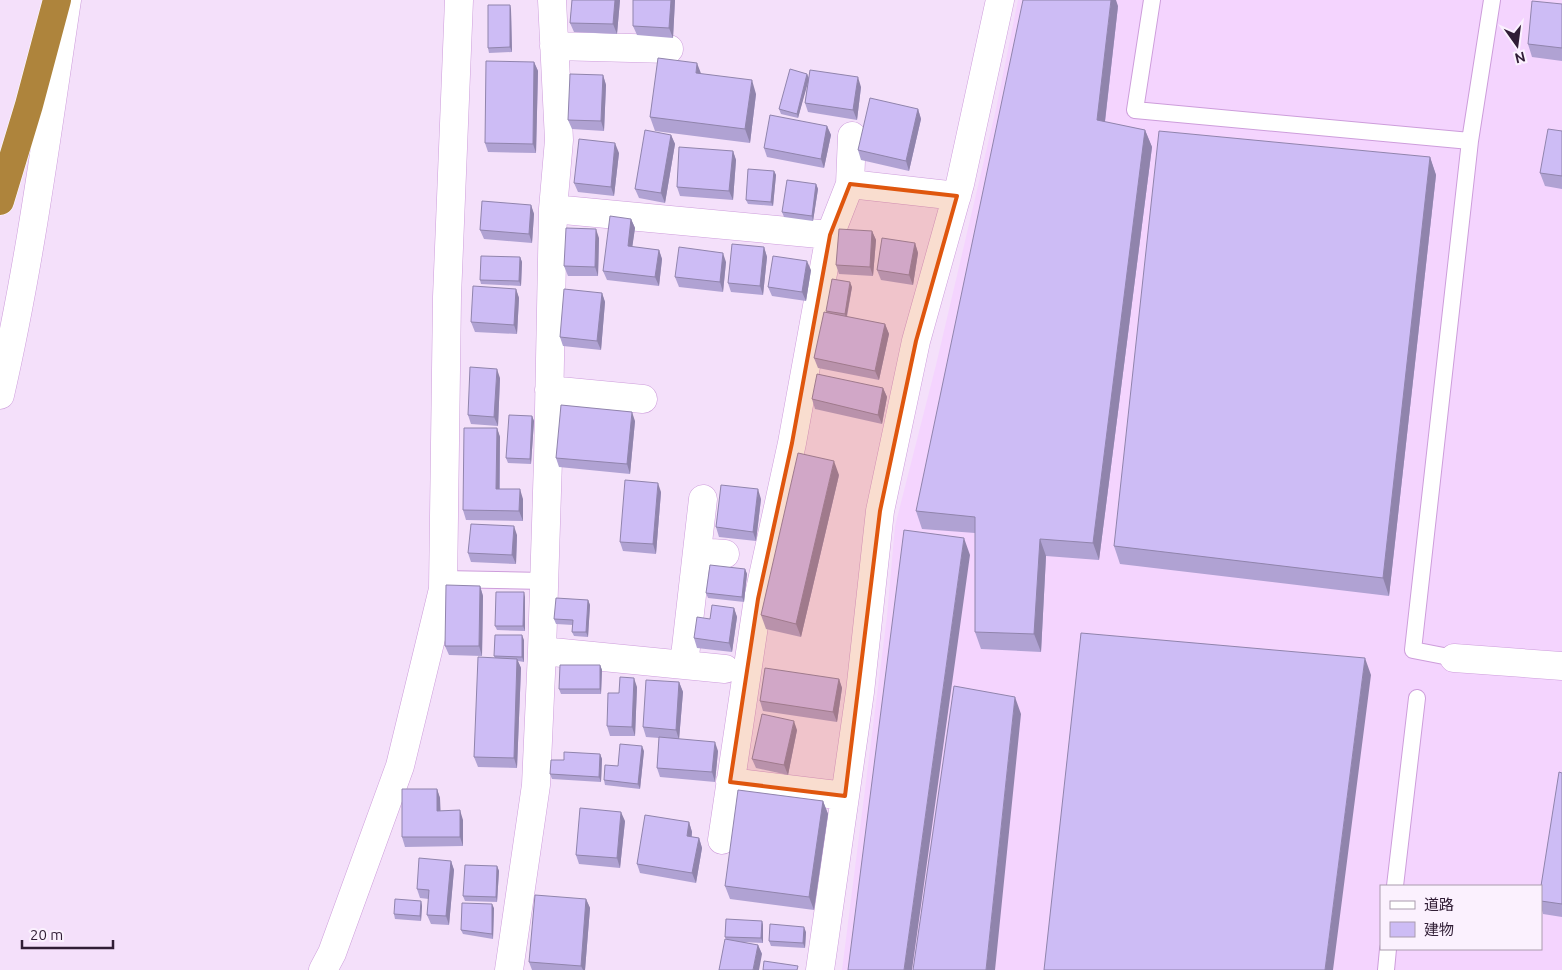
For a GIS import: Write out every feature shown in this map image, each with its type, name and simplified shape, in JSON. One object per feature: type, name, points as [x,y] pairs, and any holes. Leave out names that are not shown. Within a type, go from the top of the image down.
[{"type":"highway","points":[[0,201],[30,105],[57,0]]},
{"type":"street","points":[[0,395],[10,352],[42,167],[67,0]]},
{"type":"street","points":[[332,964],[400,766],[443,588],[447,297],[458,0]]},
{"type":"street","points":[[509,970],[536,785],[542,651],[553,209],[559,140],[552,0]]},
{"type":"street","points":[[820,970],[860,692],[880,511],[916,341],[957,196],[1000,0]]},
{"type":"street","points":[[554,46],[669,48]]},
{"type":"street","points":[[722,840],[758,600],[792,443],[830,235],[850,184],[852,136]]},
{"type":"street","points":[[850,184],[957,196]]},
{"type":"street","points":[[553,209],[830,235]]},
{"type":"street","points":[[549,390],[643,399]]},
{"type":"street","points":[[684,665],[703,499]]},
{"type":"street","points":[[697,552],[725,554]]},
{"type":"street","points":[[542,651],[725,669]]},
{"type":"street","points":[[1454,658],[1562,666]]},
{"type":"street","points":[[730,782],[845,796]]},
{"type":"lane","points":[[1152,0],[1135,110],[1470,141]]},
{"type":"lane","points":[[1454,658],[1413,650],[1470,141],[1492,0]]},
{"type":"lane","points":[[443,579],[544,580]]},
{"type":"lane","points":[[1395,885],[1417,698]]},
{"type":"lane","points":[[1386,970],[1388,950]]},
{"type":"highlighted area","points":[[850,184],[957,196],[916,341],[880,511],[845,796],[730,782],[758,599],[792,443],[830,235]]},
{"type":"shaded area","points":[[1018,0],[1562,0],[1562,970],[842,970],[887,616],[895,526],[936,365],[996,109]]},
{"type":"building","points":[[572,0],[615,0],[613,24],[570,23]]},
{"type":"building","points":[[633,0],[671,0],[669,28],[633,26]]},
{"type":"building","points":[[1023,0],[1111,0],[1097,120],[1145,130],[1093,543],[1040,539],[1034,634],[975,632],[975,517],[916,511]]},
{"type":"building","points":[[1532,1],[1562,4],[1562,48],[1528,44]]},
{"type":"building","points":[[488,5],[510,5],[510,47],[488,48]]},
{"type":"building","points":[[658,58],[697,63],[696,73],[752,80],[745,129],[650,117]]},
{"type":"building","points":[[486,61],[534,62],[533,144],[485,143]]},
{"type":"building","points":[[790,69],[807,74],[797,114],[779,109]]},
{"type":"building","points":[[810,70],[858,77],[853,110],[805,103]]},
{"type":"building","points":[[570,74],[603,75],[601,121],[568,120]]},
{"type":"building","points":[[870,98],[918,109],[906,161],[858,150]]},
{"type":"building","points":[[770,115],[827,126],[821,159],[764,148]]},
{"type":"building","points":[[1548,129],[1562,131],[1562,176],[1540,173]]},
{"type":"building","points":[[645,130],[671,135],[661,193],[635,189]]},
{"type":"building","points":[[1159,131],[1430,157],[1383,578],[1114,546]]},
{"type":"building","points":[[579,139],[615,143],[611,187],[574,183]]},
{"type":"building","points":[[679,147],[733,151],[729,191],[677,187]]},
{"type":"building","points":[[748,169],[774,171],[771,202],[746,200]]},
{"type":"building","points":[[787,180],[816,184],[812,216],[782,212]]},
{"type":"building","points":[[482,201],[531,205],[529,234],[480,230]]},
{"type":"building","points":[[610,216],[631,219],[628,246],[659,250],[655,277],[603,271]]},
{"type":"building","points":[[566,228],[596,229],[595,267],[564,266]]},
{"type":"building","points":[[839,229],[872,231],[870,267],[836,265]]},
{"type":"building","points":[[882,238],[915,243],[909,275],[877,270]]},
{"type":"building","points":[[732,244],[764,247],[760,286],[728,283]]},
{"type":"building","points":[[679,247],[723,253],[720,282],[675,277]]},
{"type":"building","points":[[481,256],[520,257],[519,281],[480,280]]},
{"type":"building","points":[[773,256],[807,261],[802,292],[768,287]]},
{"type":"building","points":[[832,279],[850,282],[845,314],[826,311]]},
{"type":"building","points":[[473,286],[516,289],[514,325],[471,322]]},
{"type":"building","points":[[564,289],[602,293],[597,341],[560,337]]},
{"type":"building","points":[[824,312],[885,324],[875,371],[814,358]]},
{"type":"building","points":[[470,367],[497,369],[494,417],[468,415]]},
{"type":"building","points":[[817,374],[883,388],[878,415],[812,399]]},
{"type":"building","points":[[561,405],[632,412],[627,464],[556,458]]},
{"type":"building","points":[[509,415],[532,416],[530,459],[506,458]]},
{"type":"building","points":[[464,428],[497,428],[496,489],[520,489],[519,511],[463,510]]},
{"type":"building","points":[[798,453],[834,461],[796,624],[761,615]]},
{"type":"building","points":[[625,480],[658,483],[653,544],[620,542]]},
{"type":"building","points":[[721,485],[758,489],[753,532],[716,527]]},
{"type":"building","points":[[471,524],[514,526],[512,555],[468,553]]},
{"type":"building","points":[[904,530],[964,538],[904,970],[848,970]]},
{"type":"building","points":[[710,565],[745,569],[742,597],[706,593]]},
{"type":"building","points":[[446,585],[480,586],[479,646],[445,646]]},
{"type":"building","points":[[496,592],[524,592],[523,626],[495,626]]},
{"type":"building","points":[[556,598],[588,600],[586,632],[572,632],[573,620],[554,619]]},
{"type":"building","points":[[712,605],[734,608],[729,643],[694,638],[697,617],[710,619]]},
{"type":"building","points":[[1081,633],[1365,658],[1325,970],[1044,970]]},
{"type":"building","points":[[495,635],[522,635],[522,657],[494,656]]},
{"type":"building","points":[[478,657],[517,659],[514,758],[474,757]]},
{"type":"building","points":[[560,665],[600,665],[600,689],[559,689]]},
{"type":"building","points":[[765,668],[839,679],[833,712],[760,701]]},
{"type":"building","points":[[620,677],[634,678],[632,727],[607,726],[608,693],[619,693]]},
{"type":"building","points":[[646,680],[679,682],[676,730],[643,727]]},
{"type":"building","points":[[954,686],[1015,697],[986,970],[913,970]]},
{"type":"building","points":[[762,714],[794,721],[784,765],[752,759]]},
{"type":"building","points":[[659,737],[715,742],[712,772],[657,768]]},
{"type":"building","points":[[620,744],[642,746],[638,784],[604,780],[605,765],[618,766]]},
{"type":"building","points":[[564,752],[600,754],[599,777],[550,774],[551,760],[564,760]]},
{"type":"building","points":[[1559,772],[1562,773],[1562,904],[1542,901],[1541,885]]},
{"type":"building","points":[[402,789],[437,789],[437,811],[460,810],[460,837],[402,837]]},
{"type":"building","points":[[738,790],[823,801],[809,897],[725,886]]},
{"type":"building","points":[[580,808],[621,812],[617,858],[576,855]]},
{"type":"building","points":[[645,815],[689,822],[687,836],[699,838],[692,873],[637,864]]},
{"type":"building","points":[[419,858],[451,861],[446,916],[427,915],[429,890],[417,889]]},
{"type":"building","points":[[465,865],[497,866],[496,897],[463,896]]},
{"type":"building","points":[[535,895],[586,899],[581,966],[529,962]]},
{"type":"building","points":[[395,899],[421,901],[420,916],[394,914]]},
{"type":"building","points":[[462,903],[492,904],[492,934],[461,930]]},
{"type":"building","points":[[726,919],[762,921],[761,938],[725,937]]},
{"type":"building","points":[[770,924],[804,927],[803,943],[769,941]]},
{"type":"building","points":[[725,939],[758,945],[753,970],[719,970]]},
{"type":"building","points":[[764,961],[798,966],[797,970],[763,970]]}]
